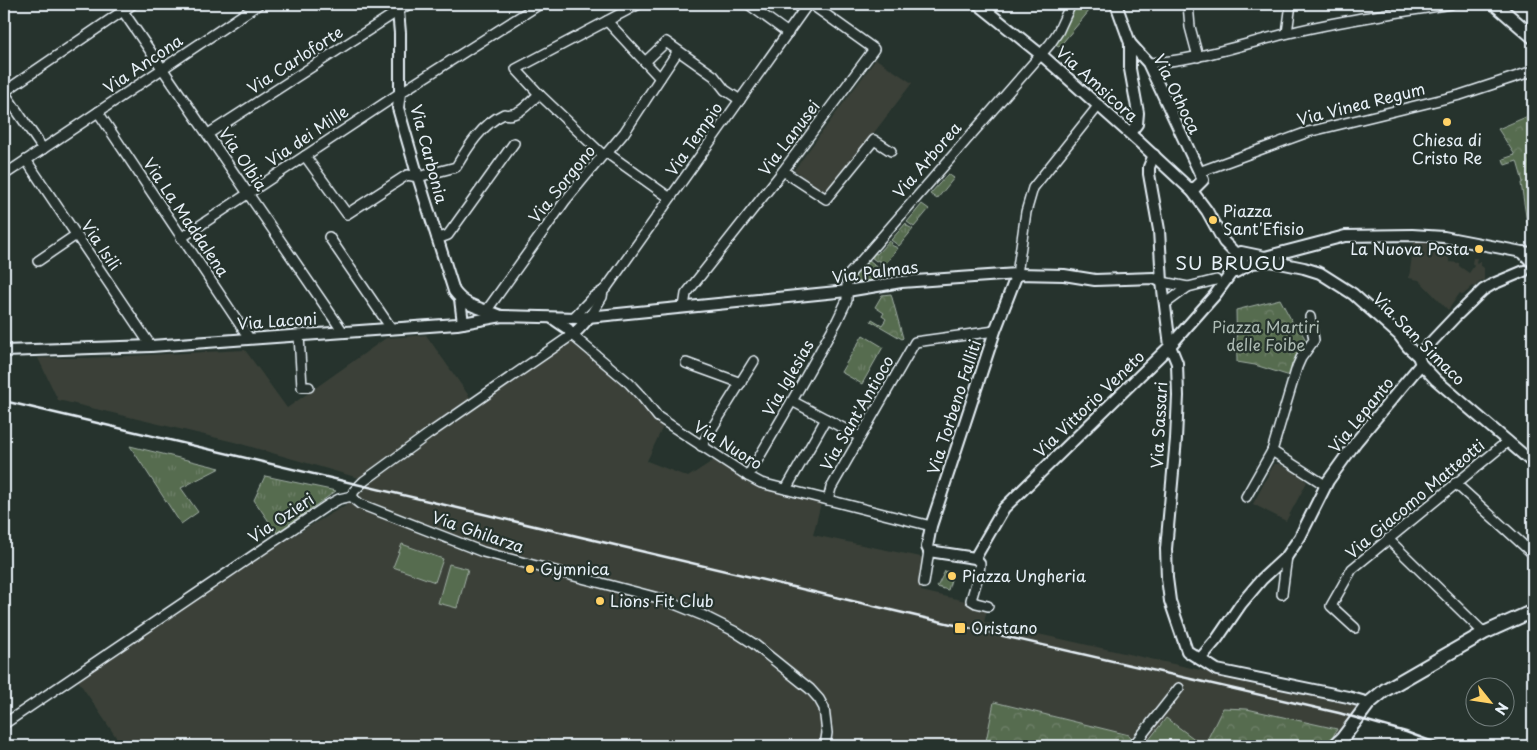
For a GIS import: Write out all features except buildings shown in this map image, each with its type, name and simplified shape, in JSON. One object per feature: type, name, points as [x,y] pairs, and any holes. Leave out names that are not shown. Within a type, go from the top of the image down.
[{"type":"main road","points":[[1495,4],[1533,37]]},
{"type":"main road","points":[[1334,746],[1369,703],[1385,690],[1484,633],[1533,611]]},
{"type":"street","points":[[43,149],[4,92],[121,7],[133,4]]},
{"type":"street","name":"Via Ancona","points":[[4,175],[259,4]]},
{"type":"street","name":"Via Carloforte","points":[[208,134],[396,7],[409,4]]},
{"type":"street","name":"Via dei Mille","points":[[181,238],[400,93],[540,4]]},
{"type":"street","points":[[639,4],[516,69],[539,94],[605,154],[670,198]]},
{"type":"street","points":[[748,4],[788,33]]},
{"type":"street","name":"Via Tempio","points":[[574,326],[592,297],[603,291],[810,4]]},
{"type":"street","name":"Via Lanusei","points":[[684,307],[686,294],[783,171],[874,49],[810,4]]},
{"type":"street","name":"Via Amsicora","points":[[978,4],[1041,54],[1192,191]]},
{"type":"street","name":"Via Arborea","points":[[846,291],[847,277],[855,266],[1041,54],[1058,32],[1070,4]]},
{"type":"street","name":"Via Othoca","points":[[1116,4],[1130,43],[1148,63],[1198,172]]},
{"type":"street","points":[[1188,4],[1190,27],[1198,57]]},
{"type":"street","points":[[1287,33],[1291,4]]},
{"type":"street","points":[[1148,63],[1198,57],[1287,33],[1451,4]]},
{"type":"street","name":"Via Olbia","points":[[121,7],[343,332]]},
{"type":"street","name":"Via Carbonia","points":[[396,7],[400,33],[400,93],[398,108],[437,239],[454,291],[460,299],[463,323]]},
{"type":"street","points":[[607,21],[660,78]]},
{"type":"street","points":[[646,62],[666,42],[714,76],[725,90],[740,100]]},
{"type":"street","points":[[1130,43],[1130,70],[1138,120],[1130,133]]},
{"type":"street","name":"Via Sorgono","points":[[487,310],[565,201],[624,132],[678,51]]},
{"type":"street","name":"Via Vinea Regum","points":[[1198,172],[1308,132],[1460,95],[1533,71]]},
{"type":"street","points":[[305,156],[346,214],[407,175],[418,177],[456,167],[473,139],[498,116],[520,112],[539,94]]},
{"type":"street","points":[[1017,274],[1026,212],[1033,188],[1099,105]]},
{"type":"street","name":"Via La Maddalena","points":[[98,112],[249,338]]},
{"type":"street","points":[[783,171],[826,199],[874,140],[892,151]]},
{"type":"street","points":[[437,239],[448,235],[514,143]]},
{"type":"street","name":"Via Sassari","points":[[1154,156],[1149,167],[1149,174],[1159,230],[1162,282],[1170,346],[1176,363],[1178,396],[1166,549],[1167,578],[1170,601],[1187,651],[1217,670],[1369,703]]},
{"type":"street","name":"Via Isili","points":[[26,160],[151,346]]},
{"type":"street","points":[[1198,172],[1203,180],[1192,191],[1229,247],[1247,259],[1269,258],[1345,236],[1412,235],[1444,237],[1522,252],[1531,262]]},
{"type":"street","points":[[38,261],[76,236]]},
{"type":"street","points":[[329,238],[392,328]]},
{"type":"street","name":"Via San Simaco","points":[[1269,258],[1320,273],[1353,294],[1375,313],[1420,360],[1436,380],[1533,463]]},
{"type":"street","name":"Via Vittorio Veneto","points":[[976,558],[1004,508],[1170,346],[1215,296],[1229,276],[1247,259]]},
{"type":"street","name":"Via Lepanto","points":[[1200,659],[1262,579],[1288,556],[1304,529],[1325,485],[1356,442],[1454,317],[1483,290],[1531,262]]},
{"type":"street","name":"Via Palmas","points":[[590,316],[846,291],[901,282],[1017,274],[1064,275],[1095,280],[1154,278],[1162,282]]},
{"type":"street","name":"Via Torbeno Falliti","points":[[929,552],[927,547],[931,526],[995,331],[1017,274]]},
{"type":"street","points":[[1162,282],[1188,286],[1216,280]]},
{"type":"street","points":[[1165,304],[1188,286]]},
{"type":"street","name":"Via Tempio","points":[[590,316],[602,298],[603,291]]},
{"type":"street","name":"Via Iglesias","points":[[748,476],[837,321],[847,300],[846,291]]},
{"type":"street","points":[[460,299],[477,308],[502,316]]},
{"type":"street","name":"Via Laconi","points":[[4,350],[151,346],[463,323],[502,316],[552,317],[574,326]]},
{"type":"street","points":[[574,326],[590,316]]},
{"type":"street","points":[[1246,497],[1272,451],[1297,367],[1314,340],[1310,317]]},
{"type":"street","name":"Via Nuoro","points":[[574,326],[642,397],[658,417],[748,476],[761,483],[786,490],[931,526]]},
{"type":"street","name":"Via Ozieri","points":[[4,724],[328,505],[339,499],[352,496],[354,491],[364,481],[574,326]]},
{"type":"street","name":"Via Sant'Antioco","points":[[828,500],[831,488],[915,342],[995,331]]},
{"type":"street","points":[[299,335],[302,387],[309,387]]},
{"type":"street","points":[[701,446],[754,361]]},
{"type":"street","points":[[686,363],[741,383]]},
{"type":"street","points":[[792,401],[860,437]]},
{"type":"street","points":[[786,490],[826,419]]},
{"type":"street","name":"Via Giacomo Matteotti","points":[[1355,628],[1331,606],[1352,569],[1508,441]]},
{"type":"street","points":[[1272,451],[1325,485]]},
{"type":"street","points":[[1455,483],[1532,551]]},
{"type":"street","name":"Via Ghilarza","points":[[352,496],[360,504],[482,552],[662,599],[704,616],[734,631],[754,644],[810,690],[818,699],[824,708],[828,733],[824,746]]},
{"type":"street","points":[[1388,539],[1484,633]]},
{"type":"street","points":[[924,583],[929,552],[976,558],[980,563],[979,573],[971,600],[988,606]]},
{"type":"street","name":"Via Lepanto","points":[[1282,594],[1288,556]]},
{"type":"street","points":[[1134,746],[1179,688]]},
{"type":"shaded area","points":[[876,59],[912,83],[827,194],[794,170]]},
{"type":"shaded area","points":[[1414,241],[1449,245],[1449,262],[1459,263],[1459,266],[1469,273],[1474,266],[1472,263],[1473,258],[1477,258],[1476,262],[1478,264],[1478,262],[1481,262],[1480,265],[1484,268],[1484,280],[1475,287],[1473,286],[1463,295],[1460,293],[1448,310],[1419,280],[1409,278]]},
{"type":"shaded area","points":[[426,335],[474,403],[572,335],[665,422],[647,461],[688,477],[714,460],[752,485],[821,503],[813,535],[926,558],[921,591],[988,606],[984,622],[1363,706],[1329,746],[1134,746],[1128,742],[1124,746],[548,746],[539,737],[530,746],[122,746],[77,679],[188,597],[344,506],[369,481],[234,442],[58,400],[38,358],[88,358],[245,350],[287,408],[386,338]]},
{"type":"shaded area","points":[[1274,464],[1279,464],[1295,472],[1307,482],[1286,521],[1253,504]]},
{"type":"green space","points":[[1095,4],[1059,47],[1055,45],[1077,5]]},
{"type":"green space","points":[[1533,114],[1533,224],[1527,223],[1521,183],[1523,182],[1517,161],[1505,165],[1503,159],[1515,155],[1498,129]]},
{"type":"green space","points":[[948,174],[954,178],[937,199],[930,194]]},
{"type":"green space","points":[[922,204],[929,209],[914,227],[907,222]]},
{"type":"green space","points":[[906,223],[907,226],[913,229],[899,246],[891,240]]},
{"type":"green space","points":[[889,241],[892,243],[891,245],[898,248],[883,267],[880,264],[881,262],[871,257],[875,253],[877,254]]},
{"type":"green space","points":[[868,259],[873,265],[881,269],[873,280],[859,282],[855,275]]},
{"type":"green space","points":[[891,294],[902,339],[871,321],[872,319],[882,325],[886,319],[882,316],[884,313],[875,307],[882,295]]},
{"type":"green space","name":"Piazza Martiri delle Foibe","points":[[1280,299],[1294,325],[1299,328],[1307,342],[1296,359],[1290,376],[1255,365],[1237,362],[1236,310]]},
{"type":"green space","points":[[863,335],[883,347],[862,384],[841,372]]},
{"type":"green space","points":[[130,446],[220,468],[181,488],[198,512],[181,524]]},
{"type":"green space","points":[[265,476],[336,491],[277,533],[254,500]]},
{"type":"green space","points":[[402,544],[443,559],[435,582],[393,567]]},
{"type":"green space","points":[[449,564],[468,569],[457,608],[438,603]]},
{"type":"green space","points":[[945,571],[953,573],[948,590],[937,587]]},
{"type":"green space","points":[[994,702],[1129,735],[1133,740],[1128,746],[985,746]]},
{"type":"green space","points":[[1223,708],[1247,709],[1337,729],[1328,746],[1204,746]]},
{"type":"green space","points":[[1166,718],[1200,743],[1199,746],[1144,746]]},
{"type":"railway","points":[[4,401],[916,616],[1339,713],[1406,732],[1444,746]]},
{"type":"place","name":"Chiesa di Cristo Re","points":[[1447,122]]},
{"type":"place","name":"Piazza Sant'Efisio","points":[[1213,220]]},
{"type":"place","name":"La Nuova Posta","points":[[1479,249]]},
{"type":"place","name":"Gymnica","points":[[530,569]]},
{"type":"place","name":"Piazza Ungheria","points":[[952,576]]},
{"type":"place","name":"Lions Fit Club","points":[[600,601]]},
{"type":"place","name":"Oristano","points":[[960,628]]},
{"type":"district","name":"SU BRUGU","points":[[1231,263]]}]
